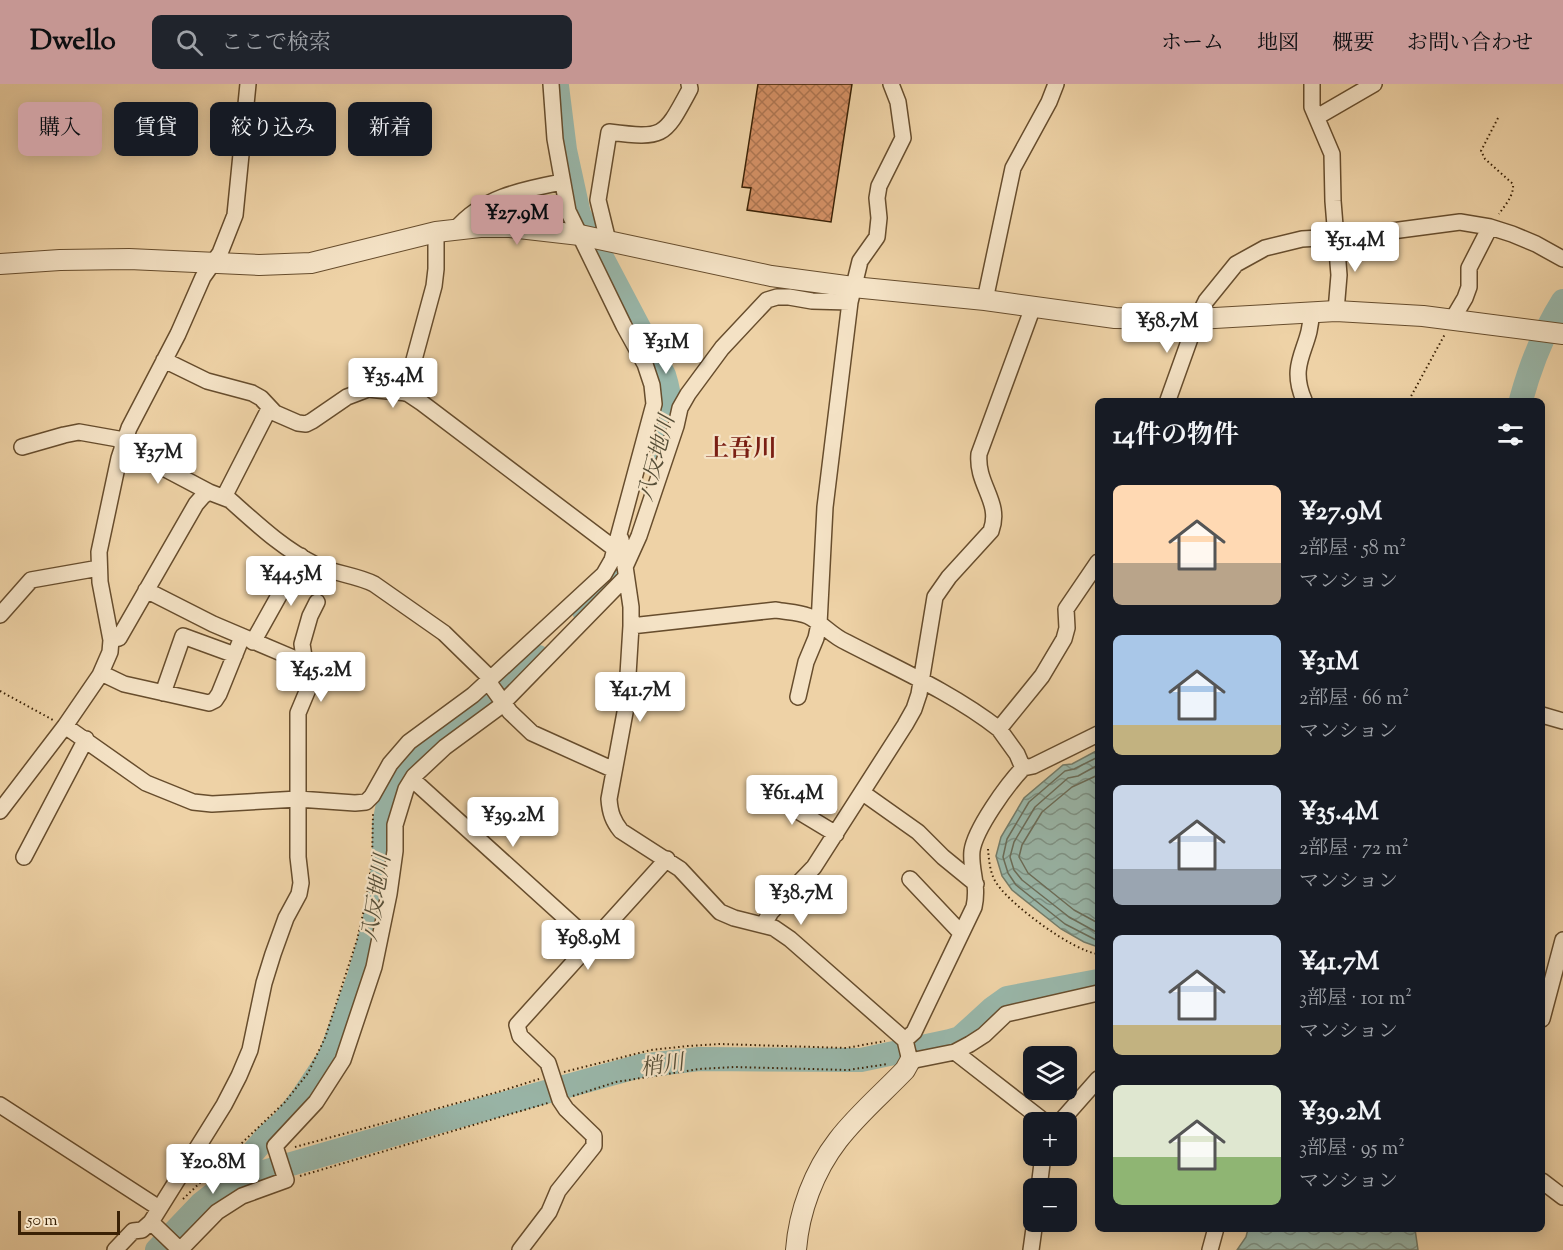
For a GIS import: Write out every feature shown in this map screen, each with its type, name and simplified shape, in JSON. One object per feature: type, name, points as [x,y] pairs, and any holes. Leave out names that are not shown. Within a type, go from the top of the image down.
[{"type":"street","points":[[0,811],[65,726],[101,673],[110,652],[111,640],[99,568],[101,543],[123,443],[203,276],[220,253],[235,215],[248,84]]},
{"type":"street","points":[[65,726],[146,783],[194,802],[212,804],[298,799],[366,802],[372,796],[382,775],[409,742],[473,695],[604,574],[612,560],[654,404],[652,385],[645,364],[568,211],[555,139],[551,84]]},
{"type":"street","points":[[608,241],[598,200],[609,132],[629,135],[658,134],[666,129],[690,89],[689,84]]},
{"type":"street","points":[[798,697],[806,662],[819,624],[825,507],[852,295],[860,261],[877,237],[879,186],[903,138],[898,102],[891,84]]},
{"type":"street","points":[[985,300],[1013,168],[1049,102],[1056,84]]},
{"type":"street","points":[[1312,84],[1312,107],[1332,154],[1339,275],[1336,310]]},
{"type":"street","points":[[1317,117],[1374,84]]},
{"type":"street","points":[[456,229],[466,218],[496,199],[534,187],[562,182]]},
{"type":"street","points":[[1169,398],[1197,319],[1206,301],[1236,264],[1246,257],[1279,243],[1460,222],[1490,227],[1536,244],[1563,259]]},
{"type":"street","points":[[0,264],[129,259],[259,265],[310,263],[435,232],[510,227],[580,235],[852,295]]},
{"type":"street","points":[[1452,320],[1468,287],[1469,268],[1490,227]]},
{"type":"street","points":[[405,393],[434,286],[435,232]]},
{"type":"street","points":[[154,1225],[178,1248],[217,1212],[242,1196],[285,1177],[275,1146],[316,1102],[343,1060],[374,967],[389,894],[395,851],[395,825],[406,789],[412,779],[445,747],[504,702],[626,573],[680,408],[722,348],[766,300],[783,297],[852,295],[985,300],[1115,318],[1197,319],[1336,310],[1383,312],[1563,334]]},
{"type":"street","points":[[763,925],[771,912],[814,867],[863,793],[914,709],[935,597],[948,577],[991,531],[994,522],[992,502],[980,475],[979,454],[1033,307]]},
{"type":"street","points":[[1303,398],[1297,378],[1298,364],[1311,325],[1311,312]]},
{"type":"street","points":[[164,360],[207,381],[252,393],[261,398],[269,409],[283,418],[298,423],[306,424],[359,391],[368,389],[405,393],[422,403],[615,549]]},
{"type":"street","points":[[217,494],[269,409]]},
{"type":"street","points":[[22,447],[79,432],[123,443],[217,494],[279,543],[317,565],[363,578],[444,633],[486,674],[510,712],[532,733],[614,770]]},
{"type":"street","points":[[111,640],[119,638],[196,504],[203,496],[217,494]]},
{"type":"street","points":[[620,530],[631,626],[626,707],[609,799],[610,813],[615,824],[631,838],[667,859],[689,877],[720,912],[774,928],[790,939],[905,1040],[910,1059],[905,1070],[839,1139],[822,1166],[803,1211],[795,1250]]},
{"type":"street","points":[[101,673],[124,684],[200,702],[209,703],[215,700],[235,655],[301,556]]},
{"type":"street","points":[[999,729],[1042,676],[1064,639],[1067,628],[1066,609],[1095,566]]},
{"type":"street","points":[[0,615],[31,580],[99,568]]},
{"type":"street","points":[[146,590],[247,639],[305,663]]},
{"type":"street","points":[[154,1225],[159,1208],[224,1105],[250,1050],[264,983],[273,954],[286,918],[299,894],[301,883],[298,857],[298,713],[311,682],[302,644],[310,616],[317,602]]},
{"type":"street","points":[[631,626],[776,610],[800,614],[842,640],[921,681],[985,718],[999,729],[1017,754],[1023,768]]},
{"type":"street","points":[[163,693],[183,636],[235,655]]},
{"type":"street","points":[[1545,717],[1563,721]]},
{"type":"street","points":[[905,1040],[914,1032],[974,907],[976,884],[972,853],[974,842],[997,802],[1023,768],[1033,766],[1095,735]]},
{"type":"street","points":[[24,858],[86,739]]},
{"type":"street","points":[[412,779],[592,942]]},
{"type":"street","points":[[770,790],[788,805],[836,834]]},
{"type":"street","points":[[863,793],[918,832],[943,857],[976,884]]},
{"type":"street","points":[[523,1249],[549,1212],[558,1191],[594,1146],[594,1136],[566,1109],[548,1064],[520,1036],[517,1025],[667,859]]},
{"type":"street","points":[[910,879],[961,933]]},
{"type":"street","points":[[1545,1008],[1563,940]]},
{"type":"street","points":[[910,1059],[955,1052],[984,1035],[1005,1014],[1095,994]]},
{"type":"street","points":[[955,1052],[1032,1112]]},
{"type":"street","points":[[1069,1112],[1095,1082]]},
{"type":"street","points":[[0,1105],[159,1208]]},
{"type":"street","points":[[1545,1183],[1563,1197]]},
{"type":"street","points":[[115,1250],[133,1231],[154,1225]]},
{"type":"street","points":[[1031,1250],[1033,1232]]},
{"type":"street","points":[[1210,1250],[1215,1232]]},
{"type":"path","points":[[1490,227],[1514,190],[1509,179],[1481,156],[1481,151],[1498,118]]},
{"type":"path","points":[[1411,398],[1452,320]]},
{"type":"path","points":[[0,691],[65,726]]},
{"type":"path","points":[[178,1204],[285,1102],[308,1072],[325,1038],[357,940],[366,901],[372,860],[372,796]]},
{"type":"path","points":[[988,846],[993,876],[1011,900],[1068,943],[1087,953],[1095,954]]},
{"type":"path","points":[[277,1154],[640,1053],[720,1044],[846,1048],[891,1040],[905,1040]]},
{"type":"path","points":[[285,1177],[616,1082],[699,1069],[735,1067],[848,1070],[910,1059]]},
{"type":"water","points":[[1095,752],[1095,946],[1061,929],[1012,890],[1002,876],[996,856],[1001,837],[1024,798],[1063,765],[1072,764]]},
{"type":"water","points":[[1247,1232],[1415,1232],[1418,1250],[1237,1250]]},
{"type":"building","points":[[758,84],[852,84],[831,222],[747,210],[751,188],[742,187]]},
{"type":"waterway","name":"八反地川","points":[[557,86],[565,150],[579,214],[664,375],[669,394],[670,412],[662,449]]},
{"type":"waterway","name":"梢川","points":[[1522,398],[1538,349],[1563,301]]},
{"type":"waterway","name":"八反地川","points":[[584,611],[618,573]]},
{"type":"waterway","name":"八反地川","points":[[157,1250],[201,1204],[224,1186],[267,1136],[284,1121],[330,1056],[359,977],[374,923],[384,863],[384,824],[389,799],[402,771],[415,756],[489,701],[538,657]]},
{"type":"waterway","name":"梢川","points":[[224,1186],[267,1171],[426,1125],[640,1066],[699,1059],[861,1060],[950,1041],[960,1038],[1007,998],[1095,982]]},
{"type":"district","name":"上吾川","points":[[741,448]]}]
